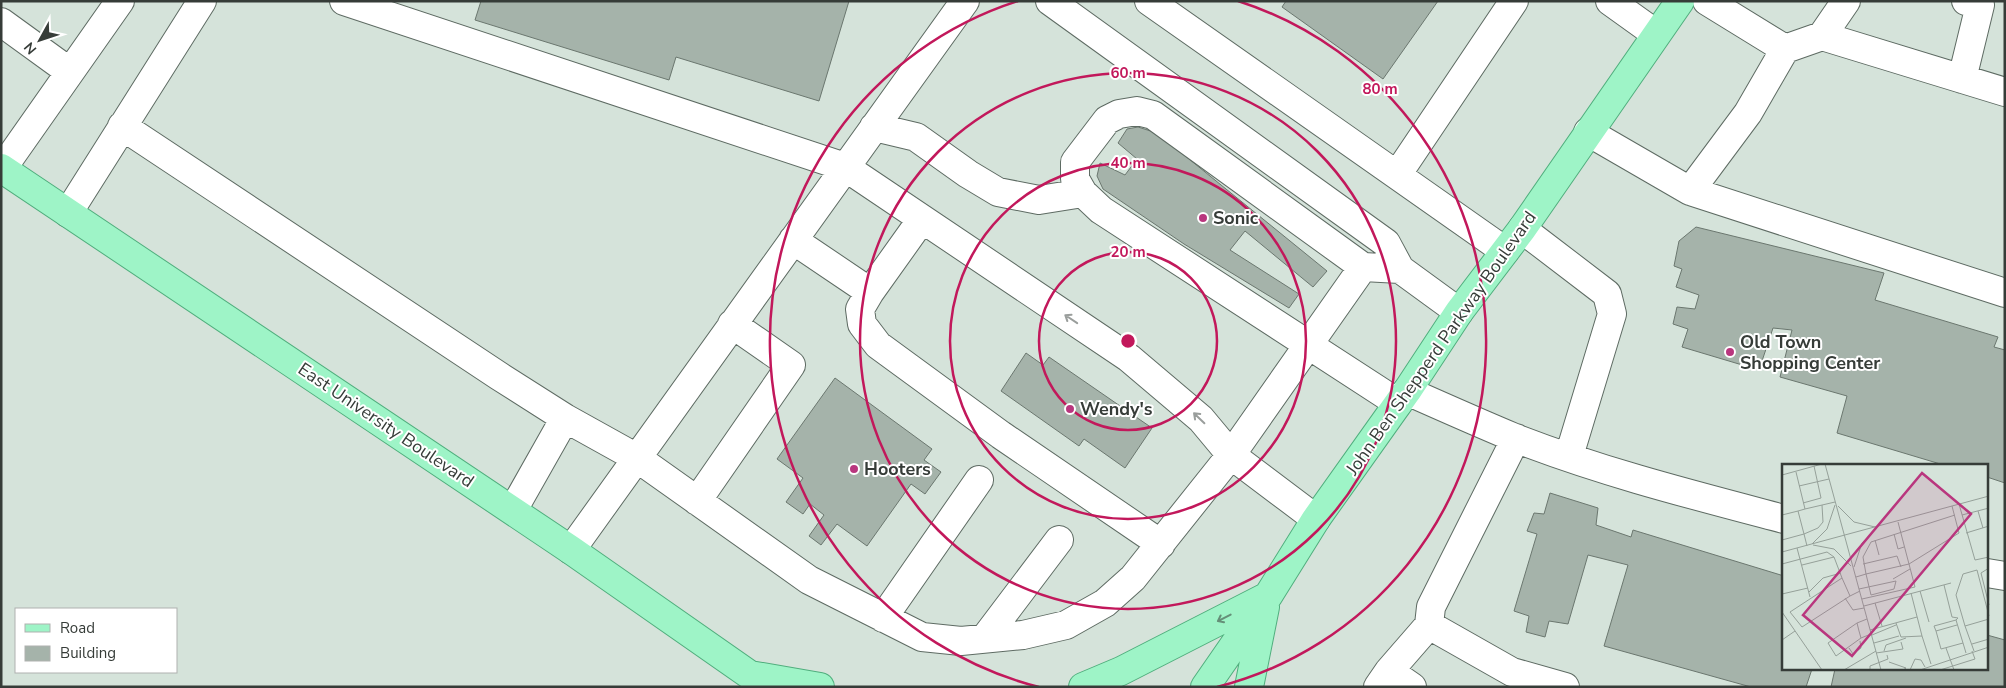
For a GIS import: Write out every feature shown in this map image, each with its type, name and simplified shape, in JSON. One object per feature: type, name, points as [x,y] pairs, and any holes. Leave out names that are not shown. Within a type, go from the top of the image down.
[{"type":"main road","name":"John Ben Shepperd Parkway Boulevard","points":[[1205,687],[1268,596],[1316,519],[1403,397],[1459,312],[1522,229],[1680,1]]},
{"type":"main road","name":"East University Boulevard","points":[[2,168],[513,510],[758,683]]},
{"type":"main road","points":[[1083,687],[1121,671],[1268,596]]},
{"type":"main road","points":[[1249,687],[1268,596]]},
{"type":"main road","points":[[758,683],[820,687]]},
{"type":"lane","points":[[2,168],[120,1]]},
{"type":"lane","points":[[68,213],[202,1]]},
{"type":"lane","points":[[344,1],[845,168],[1129,358],[1201,419],[1231,455],[1316,519]]},
{"type":"lane","points":[[571,550],[964,1]]},
{"type":"lane","points":[[1050,1],[1386,243],[1400,269],[1459,312]]},
{"type":"lane","points":[[1149,1],[1505,251]]},
{"type":"lane","points":[[1397,175],[1514,1]]},
{"type":"lane","points":[[1610,1],[1656,34]]},
{"type":"lane","points":[[1707,1],[1785,49]]},
{"type":"lane","points":[[1690,191],[1748,113],[1785,49],[1822,36],[1846,1]]},
{"type":"lane","points":[[1962,79],[1980,5],[1966,1]]},
{"type":"lane","points":[[1,22],[70,72]]},
{"type":"lane","points":[[1822,36],[2005,92]]},
{"type":"lane","points":[[1400,269],[1363,267],[1153,115],[1137,111],[1119,114],[1107,120],[1075,162],[1076,179],[1082,193],[1102,210],[1309,345],[1403,397],[1643,481],[1782,518]]},
{"type":"lane","points":[[122,126],[565,418],[636,458],[808,580],[922,637],[961,641],[1023,635],[1066,625],[1105,603],[1133,578],[1231,455],[1363,267]]},
{"type":"lane","points":[[874,127],[916,137],[968,174],[998,192],[1040,200],[1082,193]]},
{"type":"lane","points":[[1588,132],[1690,191],[2005,293]]},
{"type":"lane","points":[[922,219],[860,309],[862,324],[878,345],[1001,435],[1161,544]]},
{"type":"lane","points":[[1522,229],[1607,294],[1612,314],[1569,456]]},
{"type":"lane","points":[[793,240],[870,292]]},
{"type":"lane","points":[[697,501],[791,365],[732,324]]},
{"type":"lane","points":[[513,510],[565,418]]},
{"type":"lane","points":[[1412,687],[1384,679],[1429,624],[1431,606],[1516,438]]},
{"type":"lane","points":[[883,618],[979,480]]},
{"type":"lane","points":[[985,638],[1059,540]]},
{"type":"lane","points":[[1988,573],[2005,576]]},
{"type":"lane","points":[[1429,624],[1512,672],[1565,687]]},
{"type":"building","points":[[481,1],[849,1],[819,101],[676,57],[669,80],[475,20]]},
{"type":"building","points":[[1286,1],[1438,1],[1383,79],[1282,7]]},
{"type":"building","name":"Sonic","points":[[1138,127],[1157,133],[1327,271],[1313,287],[1245,231],[1230,250],[1299,294],[1289,308],[1184,244],[1103,189],[1097,176],[1100,163],[1125,175],[1137,159],[1118,143],[1127,129]]},
{"type":"building","points":[[1696,227],[1884,273],[1875,300],[1998,337],[1994,347],[2005,350],[2005,483],[1988,477],[1988,464],[1940,464],[1837,433],[1847,396],[1780,377],[1792,330],[1773,328],[1759,370],[1682,347],[1688,329],[1673,324],[1677,307],[1695,309],[1699,295],[1676,287],[1682,269],[1674,266],[1679,241]]},
{"type":"building","points":[[1026,353],[1043,365],[1049,357],[1152,428],[1125,468],[1084,439],[1079,446],[1001,391]]},
{"type":"building","points":[[835,378],[932,449],[924,460],[941,472],[925,494],[911,484],[867,546],[837,524],[821,545],[809,536],[824,515],[810,504],[803,514],[786,502],[803,478],[777,459]]},
{"type":"building","points":[[1550,493],[1598,508],[1596,525],[1631,537],[1633,530],[1782,575],[1782,670],[1812,670],[1806,687],[1751,687],[1604,646],[1628,565],[1588,555],[1568,624],[1549,621],[1545,637],[1526,632],[1529,616],[1514,611],[1537,534],[1527,531],[1534,513],[1544,514]]},
{"type":"building","points":[[1988,635],[2005,640],[2005,687],[1831,687],[1835,670],[1988,670]]},
{"type":"place","name":"Sonic","points":[[1203,218]]},
{"type":"place","name":"Old Town Shopping Center","points":[[1730,352]]},
{"type":"place","name":"Wendy's","points":[[1070,409]]},
{"type":"place","name":"Hooters","points":[[854,469]]}]
